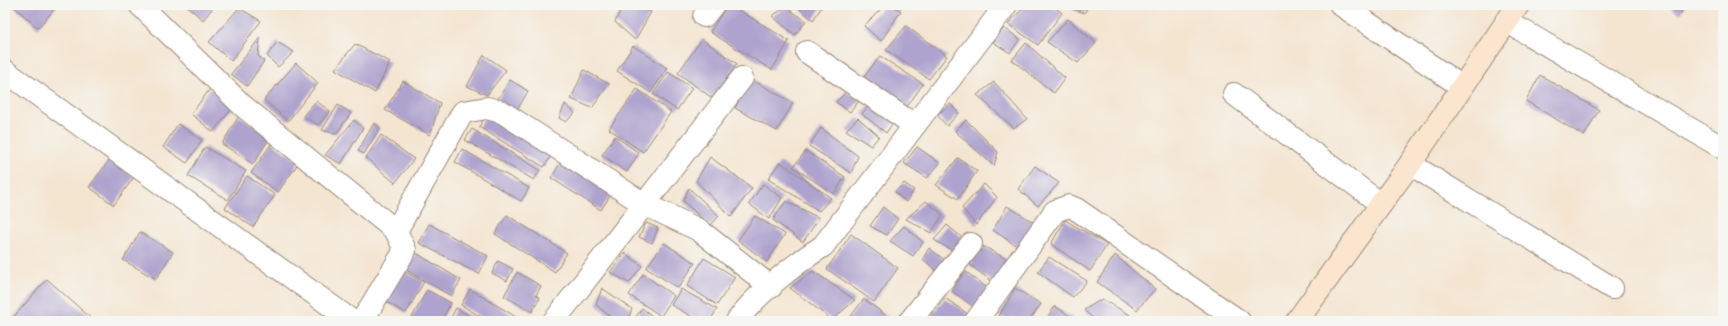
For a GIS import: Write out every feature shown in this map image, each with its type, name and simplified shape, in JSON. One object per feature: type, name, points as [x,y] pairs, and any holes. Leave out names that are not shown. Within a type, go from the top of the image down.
[{"type":"main road","points":[[1297,321],[1410,164],[1461,86],[1512,13]]},
{"type":"street","points":[[140,5],[243,106],[396,231],[405,250],[362,321]]},
{"type":"street","points":[[737,321],[744,310],[761,293],[771,287],[807,256],[823,246],[1006,5]]},
{"type":"street","points":[[1341,5],[1461,86]]},
{"type":"street","points":[[1512,13],[1723,148]]},
{"type":"street","points":[[807,52],[914,125]]},
{"type":"street","points":[[5,71],[352,321]]},
{"type":"street","points":[[554,321],[742,78]]},
{"type":"street","points":[[1234,94],[1382,204]]},
{"type":"street","points":[[396,231],[463,112],[472,109],[487,108],[502,112],[644,204],[699,230],[771,287]]},
{"type":"street","points":[[1410,164],[1612,288]]},
{"type":"street","points":[[976,321],[1055,211],[1069,206],[1076,209],[1239,321]]},
{"type":"street","points":[[910,321],[971,244]]},
{"type":"building","points":[[12,5],[58,5],[38,28]]},
{"type":"building","points":[[186,5],[215,5],[203,20]]},
{"type":"building","points":[[623,5],[639,5],[651,12],[635,40],[615,22]]},
{"type":"building","points":[[727,5],[731,5],[789,41],[772,70],[710,32]]},
{"type":"building","points":[[795,5],[823,5],[813,20]]},
{"type":"building","points":[[885,5],[892,5],[901,11],[881,41],[864,26]]},
{"type":"building","points":[[1026,5],[1052,5],[1062,13],[1038,45],[1008,24]]},
{"type":"building","points":[[1076,5],[1088,5],[1085,13],[1072,9]]},
{"type":"building","points":[[1666,5],[1686,5],[1680,14]]},
{"type":"building","points":[[786,7],[806,21],[795,35],[772,16]]},
{"type":"building","points":[[239,8],[261,21],[231,61],[209,42]]},
{"type":"building","points":[[1068,19],[1096,43],[1078,63],[1047,42]]},
{"type":"building","points":[[906,26],[947,56],[929,79],[886,50]]},
{"type":"building","points":[[1004,28],[1020,39],[1010,53],[993,42]]},
{"type":"building","points":[[260,38],[258,56],[264,61],[247,86],[231,74]]},
{"type":"building","points":[[702,39],[737,64],[712,98],[678,73]]},
{"type":"building","points":[[277,42],[294,52],[278,67],[267,56]]},
{"type":"building","points":[[1026,43],[1065,78],[1054,93],[1012,60]]},
{"type":"building","points":[[355,44],[390,62],[375,93],[335,69]]},
{"type":"building","points":[[633,46],[667,68],[651,93],[617,71]]},
{"type":"building","points":[[484,55],[506,70],[487,95],[467,86]]},
{"type":"building","points":[[880,56],[923,84],[904,111],[861,81]]},
{"type":"building","points":[[296,63],[318,83],[288,121],[264,100]]},
{"type":"building","points":[[584,70],[609,84],[592,108],[571,99]]},
{"type":"building","points":[[668,72],[692,88],[677,110],[653,94]]},
{"type":"building","points":[[1540,75],[1599,110],[1584,136],[1526,101]]},
{"type":"building","points":[[751,79],[793,103],[777,131],[735,108]]},
{"type":"building","points":[[510,80],[528,91],[515,114],[496,102]]},
{"type":"building","points":[[403,81],[440,103],[430,135],[385,110]]},
{"type":"building","points":[[994,82],[1027,119],[1014,128],[977,95]]},
{"type":"building","points":[[210,89],[233,107],[213,132],[191,114]]},
{"type":"building","points":[[637,89],[671,112],[643,152],[609,129]]},
{"type":"building","points":[[846,92],[860,100],[850,112],[836,102]]},
{"type":"building","points":[[316,101],[330,111],[318,125],[303,116]]},
{"type":"building","points":[[565,104],[575,113],[566,122],[559,118]]},
{"type":"building","points":[[950,104],[959,113],[947,126],[937,115]]},
{"type":"building","points":[[338,105],[351,113],[336,134],[322,130]]},
{"type":"building","points":[[869,105],[896,123],[892,124],[886,133],[862,114]]},
{"type":"building","points":[[488,112],[553,153],[544,167],[479,127]]},
{"type":"building","points":[[239,116],[271,136],[253,164],[222,144]]},
{"type":"building","points":[[858,118],[879,136],[871,146],[846,130]]},
{"type":"building","points":[[354,120],[363,128],[341,164],[325,155]]},
{"type":"building","points":[[966,120],[998,152],[994,166],[955,131]]},
{"type":"building","points":[[374,123],[380,128],[364,154],[358,151]]},
{"type":"building","points":[[178,124],[202,140],[187,163],[163,147]]},
{"type":"building","points":[[821,128],[858,156],[851,173],[809,146]]},
{"type":"building","points":[[472,129],[540,170],[534,180],[465,140]]},
{"type":"building","points":[[381,135],[414,159],[395,183],[366,158]]},
{"type":"building","points":[[615,136],[639,153],[627,172],[602,155]]},
{"type":"building","points":[[272,143],[299,162],[278,192],[251,173]]},
{"type":"building","points":[[205,147],[246,171],[228,200],[188,176]]},
{"type":"building","points":[[917,147],[940,163],[927,178],[904,163]]},
{"type":"building","points":[[462,149],[529,188],[521,201],[455,162]]},
{"type":"building","points":[[806,151],[845,177],[834,194],[793,167]]},
{"type":"building","points":[[710,157],[752,188],[731,217],[696,181]]},
{"type":"building","points":[[958,158],[977,171],[958,199],[936,185]]},
{"type":"building","points":[[110,159],[134,177],[114,205],[89,187]]},
{"type":"building","points":[[563,159],[613,191],[601,210],[551,178]]},
{"type":"building","points":[[780,162],[831,198],[819,211],[768,179]]},
{"type":"building","points":[[1035,166],[1059,183],[1038,206],[1018,189]]},
{"type":"building","points":[[247,176],[275,195],[253,227],[225,208]]},
{"type":"building","points":[[904,183],[914,190],[906,202],[895,192]]},
{"type":"building","points":[[763,184],[782,198],[769,219],[749,204]]},
{"type":"building","points":[[984,184],[997,197],[976,225],[962,208]]},
{"type":"building","points":[[689,188],[719,216],[710,226],[683,201]]},
{"type":"building","points":[[786,201],[819,218],[803,242],[773,220]]},
{"type":"building","points":[[926,201],[943,215],[931,233],[906,219]]},
{"type":"building","points":[[1007,206],[1038,225],[1021,249],[993,230]]},
{"type":"building","points":[[883,207],[898,219],[887,235],[870,226]]},
{"type":"building","points":[[507,215],[567,253],[555,272],[495,234]]},
{"type":"building","points":[[755,216],[785,234],[767,262],[738,240]]},
{"type":"building","points":[[1065,220],[1107,245],[1090,271],[1051,244]]},
{"type":"building","points":[[646,223],[658,228],[652,243],[639,237]]},
{"type":"building","points":[[429,224],[488,256],[479,274],[419,243]]},
{"type":"building","points":[[947,225],[964,239],[957,253],[934,240]]},
{"type":"building","points":[[904,226],[923,242],[913,256],[890,241]]},
{"type":"building","points":[[140,232],[173,252],[156,279],[123,260]]},
{"type":"building","points":[[851,234],[898,268],[874,302],[827,269]]},
{"type":"building","points":[[664,243],[695,263],[678,288],[646,268]]},
{"type":"building","points":[[983,246],[1012,262],[998,286],[970,265]]},
{"type":"building","points":[[929,248],[950,264],[941,274],[923,259]]},
{"type":"building","points":[[416,253],[461,280],[451,296],[406,270]]},
{"type":"building","points":[[625,253],[642,266],[629,283],[610,272]]},
{"type":"building","points":[[1115,255],[1155,289],[1137,310],[1097,282]]},
{"type":"building","points":[[1049,257],[1087,281],[1073,297],[1038,272]]},
{"type":"building","points":[[704,258],[735,277],[717,305],[687,286]]},
{"type":"building","points":[[498,261],[513,269],[507,281],[492,273]]},
{"type":"building","points":[[403,271],[424,282],[406,313],[386,302]]},
{"type":"building","points":[[813,271],[855,300],[832,320],[790,288]]},
{"type":"building","points":[[965,271],[991,291],[978,310],[952,291]]},
{"type":"building","points":[[517,272],[541,286],[536,295],[540,298],[532,312],[504,296]]},
{"type":"building","points":[[643,274],[674,296],[661,316],[629,295]]},
{"type":"building","points":[[47,279],[94,321],[10,321]]},
{"type":"building","points":[[602,288],[632,309],[627,321],[616,321],[596,305]]},
{"type":"building","points":[[1015,288],[1041,304],[1029,321],[1011,321],[999,316]]},
{"type":"building","points":[[470,289],[521,321],[488,321],[461,305]]},
{"type":"building","points":[[681,289],[717,309],[710,321],[700,321],[671,305]]},
{"type":"building","points":[[427,290],[451,303],[441,321],[410,321]]},
{"type":"building","points":[[945,298],[972,317],[969,321],[933,321],[930,318]]},
{"type":"building","points":[[864,299],[893,321],[847,321]]},
{"type":"building","points":[[1102,299],[1130,315],[1125,321],[1096,321],[1084,310]]},
{"type":"building","points":[[1055,306],[1077,321],[1045,321]]},
{"type":"building","points":[[456,308],[478,321],[449,321]]},
{"type":"building","points":[[642,308],[651,315],[647,321],[633,321]]}]
